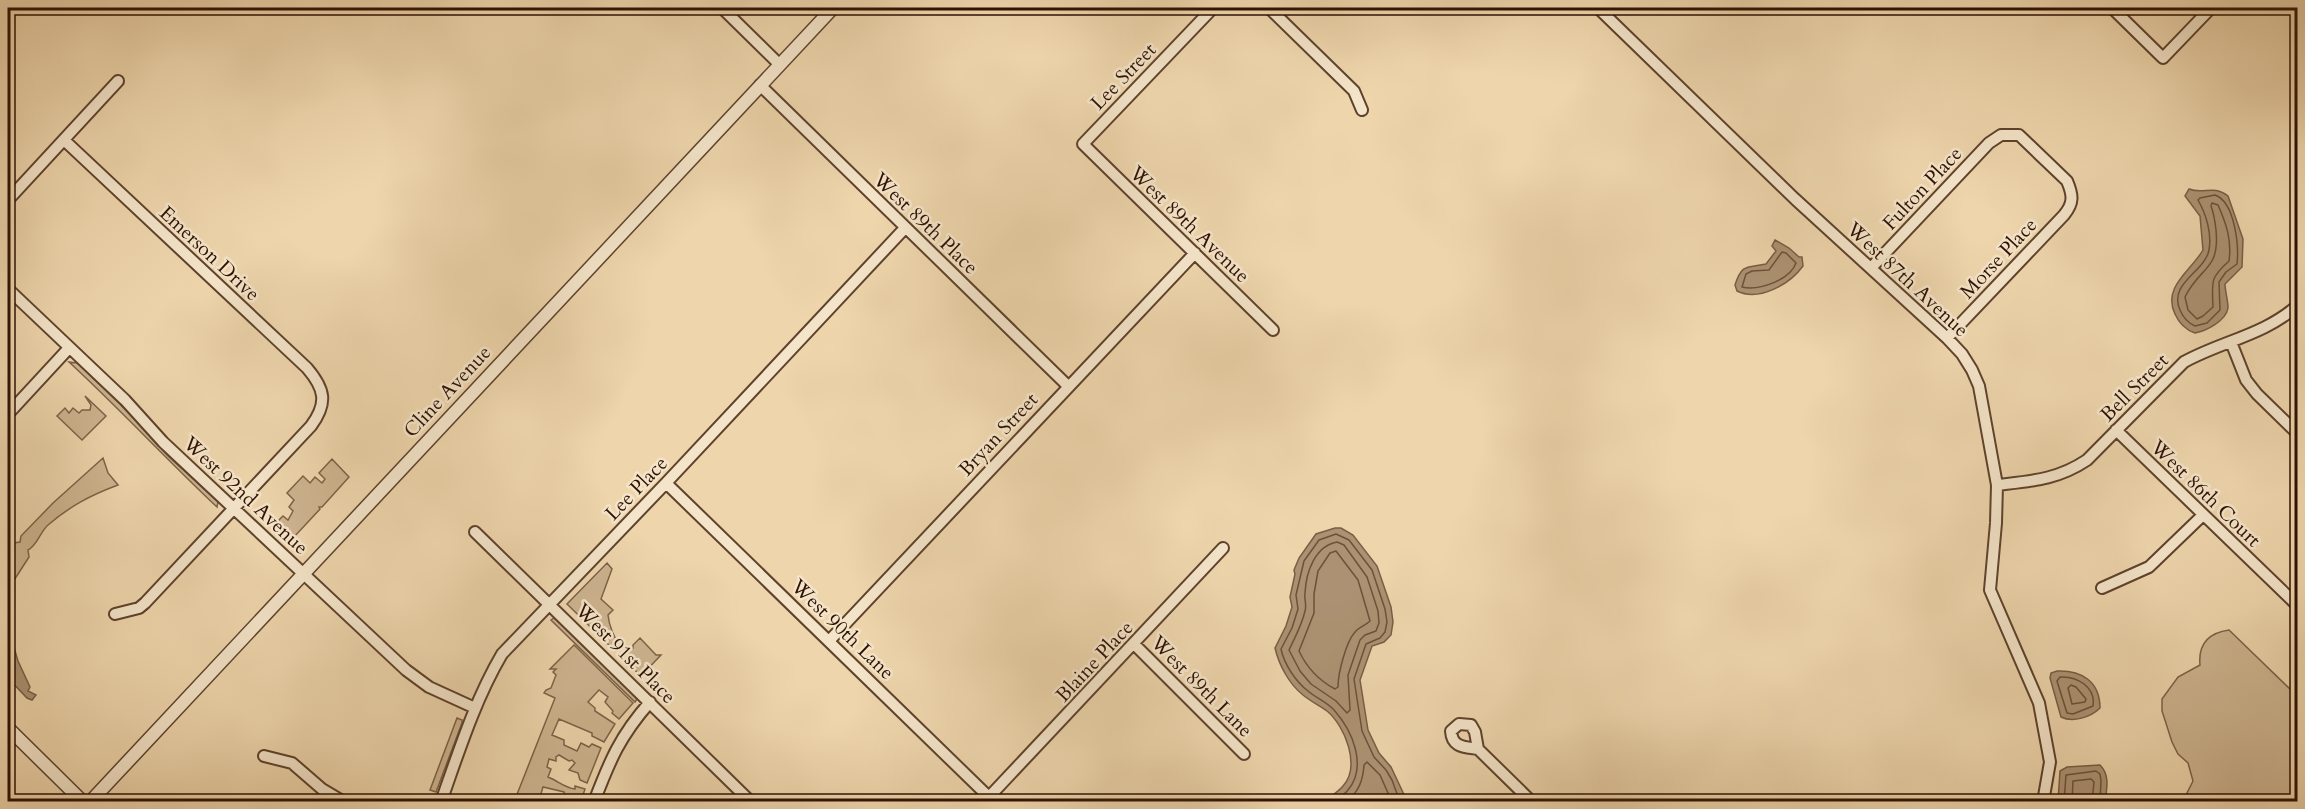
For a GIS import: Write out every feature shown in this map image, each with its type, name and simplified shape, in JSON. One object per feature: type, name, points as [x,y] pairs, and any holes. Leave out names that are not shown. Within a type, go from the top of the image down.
[{"type":"street","points":[[722,8],[779,64]]},
{"type":"street","name":"Cline Avenue","points":[[90,801],[833,8]]},
{"type":"street","name":"Lee Street","points":[[1083,144],[1213,8]]},
{"type":"street","points":[[1269,8],[1354,91],[1362,110]]},
{"type":"street","name":"West 87th Avenue","points":[[1598,8],[1796,199],[1947,338],[1962,354],[1972,370],[1979,386],[1997,485],[1990,590],[2039,703],[2050,762],[2043,801]]},
{"type":"street","points":[[2112,8],[2163,58],[2211,8]]},
{"type":"street","points":[[8,200],[118,81]]},
{"type":"street","name":"West 89th Place","points":[[760,85],[1068,386]]},
{"type":"street","name":"Fulton Place","points":[[1871,268],[1989,143],[2001,135],[2019,135],[2067,181],[2072,191],[2073,201]]},
{"type":"street","name":"Emerson Drive","points":[[64,140],[317,379],[323,396],[321,408],[311,426],[233,508]]},
{"type":"street","name":"West 89th Avenue","points":[[1083,144],[1273,330]]},
{"type":"street","name":"Morse Place","points":[[1947,338],[2064,215],[2073,201]]},
{"type":"street","name":"Lee Place","points":[[441,801],[474,708],[487,679],[502,654],[905,228]]},
{"type":"street","name":"Bryan Street","points":[[829,641],[1195,253]]},
{"type":"street","name":"West 92nd Avenue","points":[[8,289],[125,400],[163,442],[414,677],[429,687],[474,708]]},
{"type":"street","name":"Bell Street","points":[[1997,485],[2051,478],[2072,470],[2087,460],[2184,362],[2204,351],[2274,323],[2298,305]]},
{"type":"street","points":[[2231,342],[2246,380],[2298,434]]},
{"type":"street","points":[[8,414],[69,348]]},
{"type":"street","name":"West 86th Court","points":[[2116,430],[2298,606]]},
{"type":"street","name":"West 90th Lane","points":[[666,483],[992,799]]},
{"type":"street","points":[[115,614],[139,608],[233,508]]},
{"type":"street","points":[[2102,588],[2150,567],[2203,515]]},
{"type":"street","name":"West 91st Place","points":[[475,532],[751,801]]},
{"type":"street","name":"Blaine Place","points":[[992,799],[1223,548]]},
{"type":"street","name":"West 89th Lane","points":[[1134,644],[1244,753]]},
{"type":"street","points":[[594,801],[620,739],[650,702]]},
{"type":"street","points":[[8,728],[83,801]]},
{"type":"street","points":[[1478,749],[1532,801]]},
{"type":"street","points":[[264,756],[292,763],[322,789],[344,801]]},
{"type":"shaded area","points":[[69,362],[77,363],[125,409],[168,456],[218,502],[217,507],[107,398]]},
{"type":"shaded area","points":[[85,396],[106,416],[82,440],[57,416],[65,408],[69,413],[73,408],[79,413],[82,410],[90,410],[91,405]]},
{"type":"shaded area","points":[[103,458],[108,473],[118,485],[81,502],[48,525],[28,550],[29,557],[9,588],[8,548],[13,543],[20,542],[21,536],[53,503]]},
{"type":"shaded area","points":[[332,459],[349,477],[322,507],[319,507],[320,509],[294,537],[277,522],[283,516],[288,520],[293,511],[289,507],[294,500],[287,493],[303,476],[310,483],[315,477],[322,483],[325,479],[319,473]]},
{"type":"shaded area","points":[[607,563],[612,569],[601,599],[613,610],[608,615],[609,623],[620,646],[615,651],[567,604]]},
{"type":"shaded area","points":[[554,618],[635,695],[637,699],[635,702],[551,620]]},
{"type":"shaded area","points":[[2229,630],[2291,690],[2297,707],[2297,801],[2191,801],[2187,793],[2193,781],[2188,763],[2178,754],[2172,742],[2162,711],[2162,699],[2178,677],[2200,665],[2201,651],[2206,641],[2215,634]]},
{"type":"shaded area","points":[[640,638],[656,655],[661,655],[641,676],[620,656],[628,648],[633,648]]},
{"type":"shaded area","points":[[574,645],[633,703],[619,719],[605,702],[608,697],[599,690],[588,702],[595,708],[595,711],[615,724],[604,742],[592,736],[592,733],[559,719],[552,735],[564,740],[564,745],[577,751],[581,743],[589,747],[592,744],[601,748],[587,783],[580,780],[578,773],[569,770],[575,763],[572,760],[569,761],[559,755],[556,761],[549,759],[547,767],[551,769],[548,777],[568,787],[575,789],[575,786],[585,789],[581,801],[565,801],[564,792],[543,787],[540,797],[544,799],[543,801],[514,802],[555,698],[544,693],[551,688],[556,675],[553,672],[556,669],[550,669]]},
{"type":"shaded area","points":[[457,718],[462,720],[462,723],[436,792],[430,790]]},
{"type":"water","points":[[2189,189],[2213,190],[2223,192],[2228,196],[2243,239],[2242,267],[2225,284],[2228,308],[2224,317],[2215,325],[2195,333],[2181,323],[2172,304],[2175,287],[2203,250],[2200,216],[2185,196]]},
{"type":"water","points":[[1775,240],[1802,257],[1803,266],[1782,285],[1764,293],[1746,294],[1737,291],[1735,285],[1740,273],[1746,268],[1766,264],[1776,251],[1772,246]]},
{"type":"water","points":[[1341,528],[1353,535],[1377,566],[1391,607],[1393,622],[1391,635],[1384,642],[1372,646],[1360,680],[1368,730],[1379,753],[1391,767],[1407,801],[1325,801],[1341,788],[1348,778],[1351,768],[1349,747],[1334,718],[1298,691],[1289,680],[1275,648],[1292,607],[1290,597],[1294,570],[1299,558],[1316,534]]},
{"type":"water","points":[[8,627],[18,661],[30,687],[28,691],[36,695],[32,700],[27,698],[8,678]]},
{"type":"water","points":[[2057,671],[2074,673],[2088,679],[2097,691],[2100,708],[2082,718],[2061,717],[2050,678],[2051,673]]},
{"type":"water","points":[[2100,765],[2107,777],[2105,801],[2058,801],[2060,771],[2067,767]]}]
